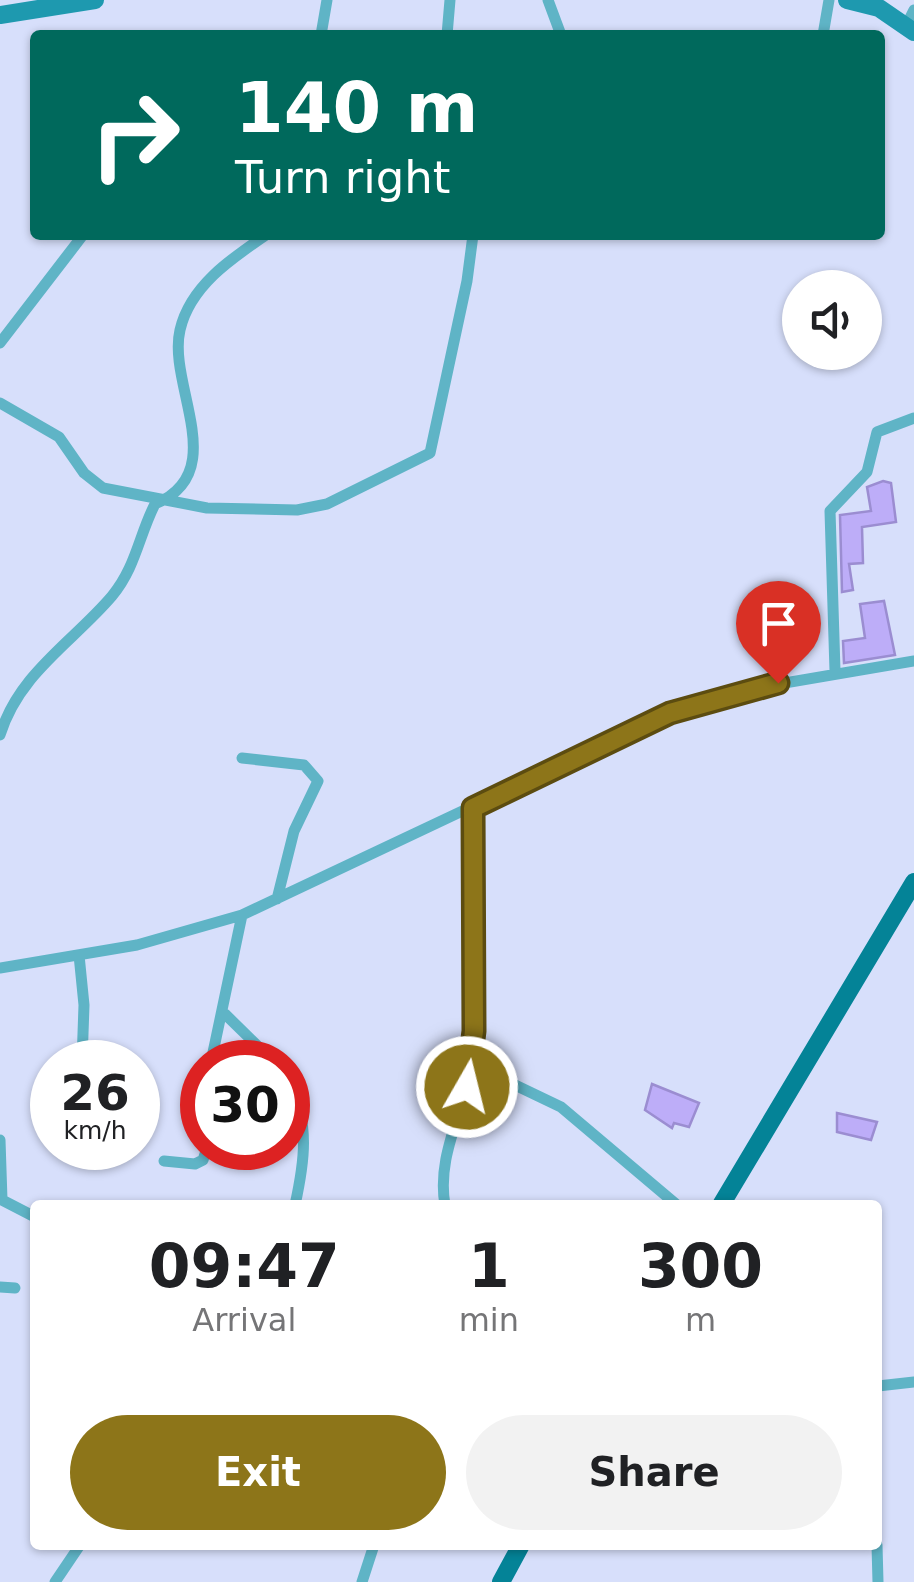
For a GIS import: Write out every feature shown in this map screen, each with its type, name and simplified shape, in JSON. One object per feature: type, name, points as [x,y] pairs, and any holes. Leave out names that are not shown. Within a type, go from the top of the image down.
[{"type":"main road","points":[[724,1200],[914,882]]},
{"type":"main road","points":[[500,1582],[519,1550]]},
{"type":"street","points":[[0,14],[95,0]]},
{"type":"street","points":[[322,30],[327,0]]},
{"type":"street","points":[[447,30],[450,0]]},
{"type":"street","points":[[548,0],[559,30]]},
{"type":"street","points":[[824,30],[829,0]]},
{"type":"street","points":[[847,0],[912,22]]},
{"type":"street","points":[[0,343],[79,240]]},
{"type":"street","points":[[0,735],[13,705],[38,668],[114,594],[136,558],[155,504],[180,488],[194,443],[179,331],[218,268],[259,240]]},
{"type":"street","points":[[0,403],[59,437],[91,481],[207,508],[297,510],[327,504],[430,453],[472,240]]},
{"type":"street","points":[[835,671],[830,511],[867,472],[877,432],[914,418]]},
{"type":"street","points":[[0,968],[137,945],[242,915],[670,713],[750,688],[914,661]]},
{"type":"street","points":[[242,758],[304,766],[318,781],[294,831],[276,899]]},
{"type":"street","points":[[445,1200],[443,1165],[471,1064],[473,808]]},
{"type":"street","points":[[217,1040],[242,915]]},
{"type":"street","points":[[79,955],[83,1040]]},
{"type":"street","points":[[225,1014],[252,1040]]},
{"type":"street","points":[[471,1064],[561,1107],[671,1200]]},
{"type":"street","points":[[0,1140],[2,1200],[30,1215]]},
{"type":"street","points":[[164,1161],[180,1163]]},
{"type":"street","points":[[296,1200],[303,1170]]},
{"type":"street","points":[[0,1287],[15,1288]]},
{"type":"street","points":[[882,1386],[914,1382]]},
{"type":"street","points":[[55,1582],[77,1550]]},
{"type":"street","points":[[362,1582],[372,1550]]},
{"type":"street","points":[[877,1550],[878,1582]]},
{"type":"building","points":[[883,481],[891,483],[896,522],[862,527],[863,563],[849,564],[853,590],[842,592],[840,515],[871,511],[867,487]]},
{"type":"building","points":[[884,601],[895,655],[844,663],[843,641],[865,638],[860,604]]},
{"type":"building","points":[[652,1084],[699,1103],[689,1127],[674,1123],[672,1128],[645,1110]]},
{"type":"building","points":[[837,1113],[877,1122],[871,1140],[837,1132]]},
{"type":"route","points":[[467,1087],[474,1031],[473,808],[670,713],[778,683]]}]
